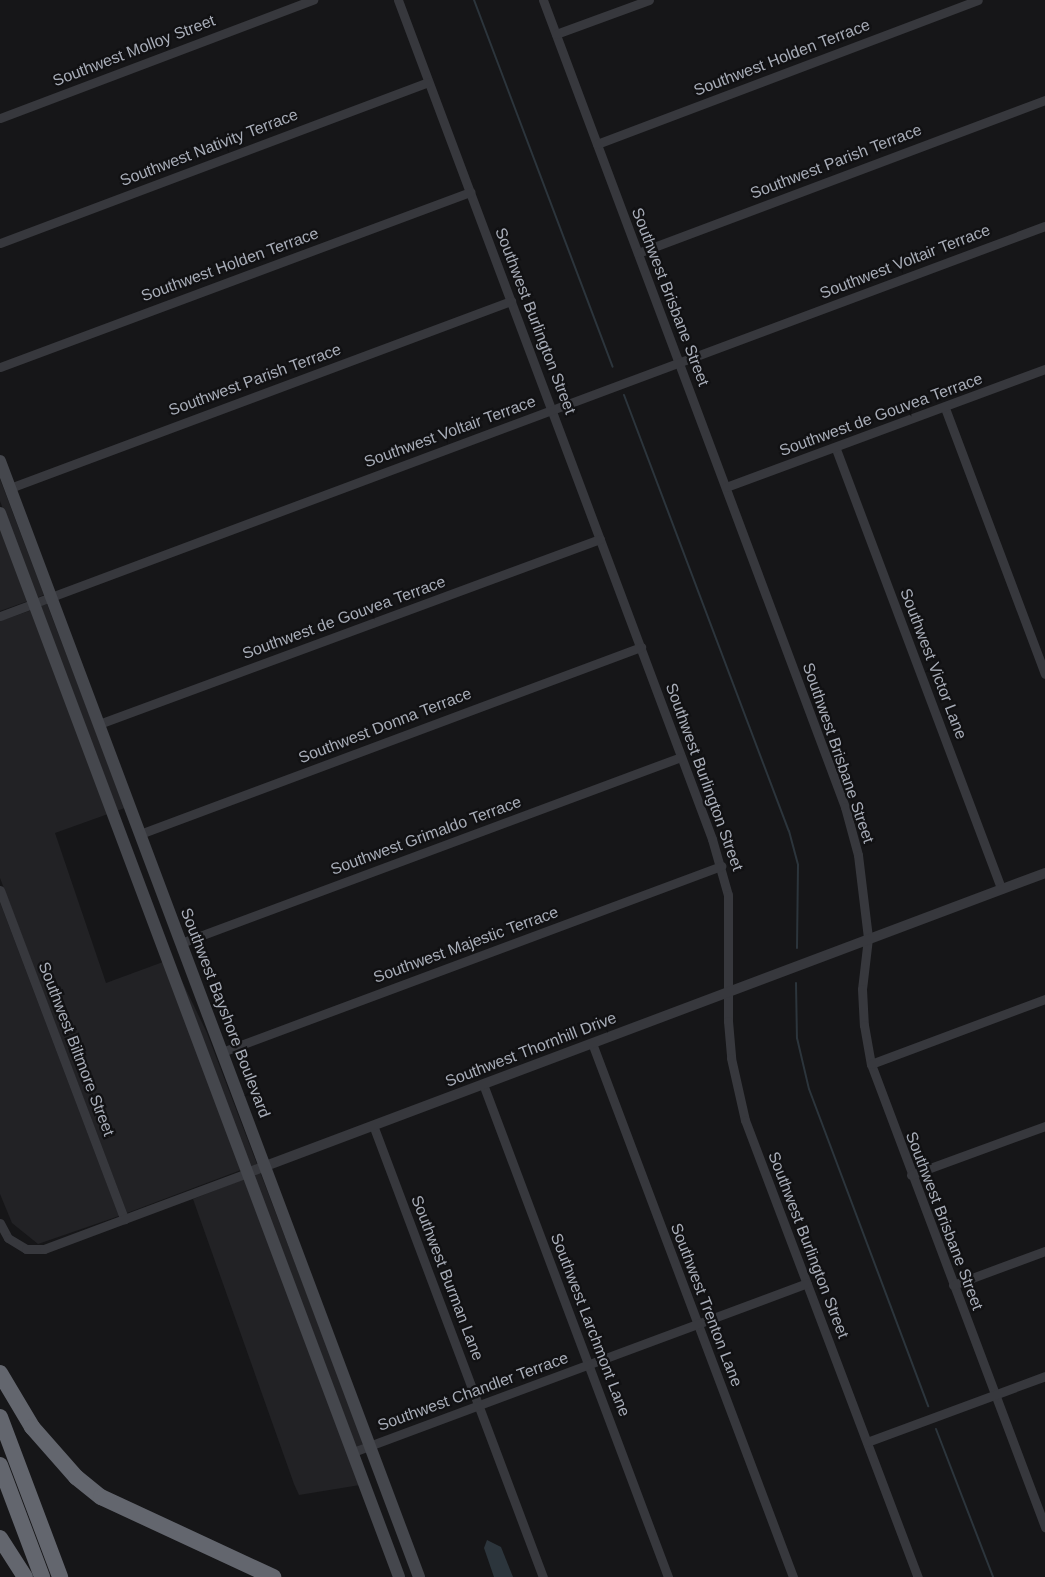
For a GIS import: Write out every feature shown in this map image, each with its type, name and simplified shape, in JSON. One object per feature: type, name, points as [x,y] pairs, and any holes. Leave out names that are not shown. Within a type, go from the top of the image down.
[{"type":"highway","points":[[0,1372],[32,1427],[76,1477],[101,1497],[273,1577]]},
{"type":"highway","points":[[0,1417],[60,1577]]},
{"type":"highway","points":[[0,1465],[42,1577]]},
{"type":"highway","points":[[0,1538],[25,1577]]},
{"type":"main road","name":"Southwest Bayshore Boulevard","points":[[1,465],[418,1577]]},
{"type":"main road","points":[[0,513],[399,1577]]},
{"type":"main road","points":[[134,871],[144,877],[163,931],[181,943]]},
{"type":"main road","points":[[173,975],[188,979],[206,1027],[214,1031]]},
{"type":"street","name":"Southwest Molloy Street","points":[[0,118],[313,0]]},
{"type":"street","name":"Southwest Burlington Street","points":[[398,0],[721,866],[728,895],[727,992],[731,1058],[745,1120],[918,1577]]},
{"type":"street","name":"Southwest Brisbane Street","points":[[543,0],[844,807],[858,855],[868,938],[862,988],[864,1025],[871,1064],[994,1396],[1040,1501],[1045,1527]]},
{"type":"street","points":[[556,34],[649,0]]},
{"type":"street","name":"Southwest Holden Terrace","points":[[597,144],[978,0]]},
{"type":"street","name":"Southwest Nativity Terrace","points":[[0,243],[428,82]]},
{"type":"street","name":"Southwest Parish Terrace","points":[[638,253],[1045,100]]},
{"type":"street","name":"Southwest Holden Terrace","points":[[0,367],[470,192]]},
{"type":"street","name":"Southwest Voltair Terrace","points":[[0,616],[1045,226]]},
{"type":"street","name":"Southwest Parish Terrace","points":[[10,488],[511,301]]},
{"type":"street","name":"Southwest de Gouvea Terrace","points":[[726,487],[836,449],[1045,369]]},
{"type":"street","points":[[945,408],[1045,674]]},
{"type":"street","name":"Southwest Victor Lane","points":[[836,449],[1001,890]]},
{"type":"street","name":"Southwest de Gouvea Terrace","points":[[99,724],[600,539]]},
{"type":"street","name":"Southwest Donna Terrace","points":[[140,834],[641,647]]},
{"type":"street","name":"Southwest Grimaldo Terrace","points":[[181,943],[681,756]]},
{"type":"street","name":"Southwest Majestic Terrace","points":[[222,1052],[721,866]]},
{"type":"street","name":"Southwest Thornhill Drive","points":[[0,1223],[8,1238],[26,1249],[44,1249],[1045,873]]},
{"type":"street","name":"Southwest Biltmore Street","points":[[0,890],[124,1219]]},
{"type":"street","points":[[871,1064],[1045,999]]},
{"type":"street","name":"Southwest Trenton Lane","points":[[592,1043],[793,1577]]},
{"type":"street","name":"Southwest Larchmont Lane","points":[[483,1084],[668,1577]]},
{"type":"street","name":"Southwest Burman Lane","points":[[373,1125],[543,1577]]},
{"type":"street","points":[[912,1175],[1045,1126]]},
{"type":"street","points":[[953,1285],[1045,1251]]},
{"type":"street","name":"Southwest Chandler Terrace","points":[[353,1452],[480,1407],[807,1283]]},
{"type":"street","points":[[867,1442],[1045,1376]]},
{"type":"shaded area","points":[[0,479],[44,595],[36,598],[0,501]]},
{"type":"shaded area","points":[[0,526],[28,601],[0,611]]},
{"type":"shaded area","points":[[47,604],[125,808],[116,811],[40,606]]},
{"type":"shaded area","points":[[32,610],[108,814],[55,833],[106,983],[163,962],[241,1170],[127,1213],[0,878],[0,621]]},
{"type":"shaded area","points":[[0,902],[119,1216],[38,1244],[12,1223],[0,1194]]},
{"type":"shaded area","points":[[181,979],[207,1033],[257,1164],[249,1167]]},
{"type":"shaded area","points":[[260,1172],[364,1444],[356,1447],[252,1175]]},
{"type":"shaded area","points":[[244,1179],[360,1485],[299,1495],[294,1484],[193,1199]]},
{"type":"shaded area","points":[[487,1540],[501,1547],[513,1577],[494,1577],[484,1548]]},
{"type":"waterway","points":[[474,0],[613,367]]},
{"type":"waterway","points":[[624,395],[789,831],[798,865],[797,948]]},
{"type":"waterway","points":[[796,983],[797,1038],[809,1089],[928,1406]]},
{"type":"waterway","points":[[936,1429],[993,1577]]}]
